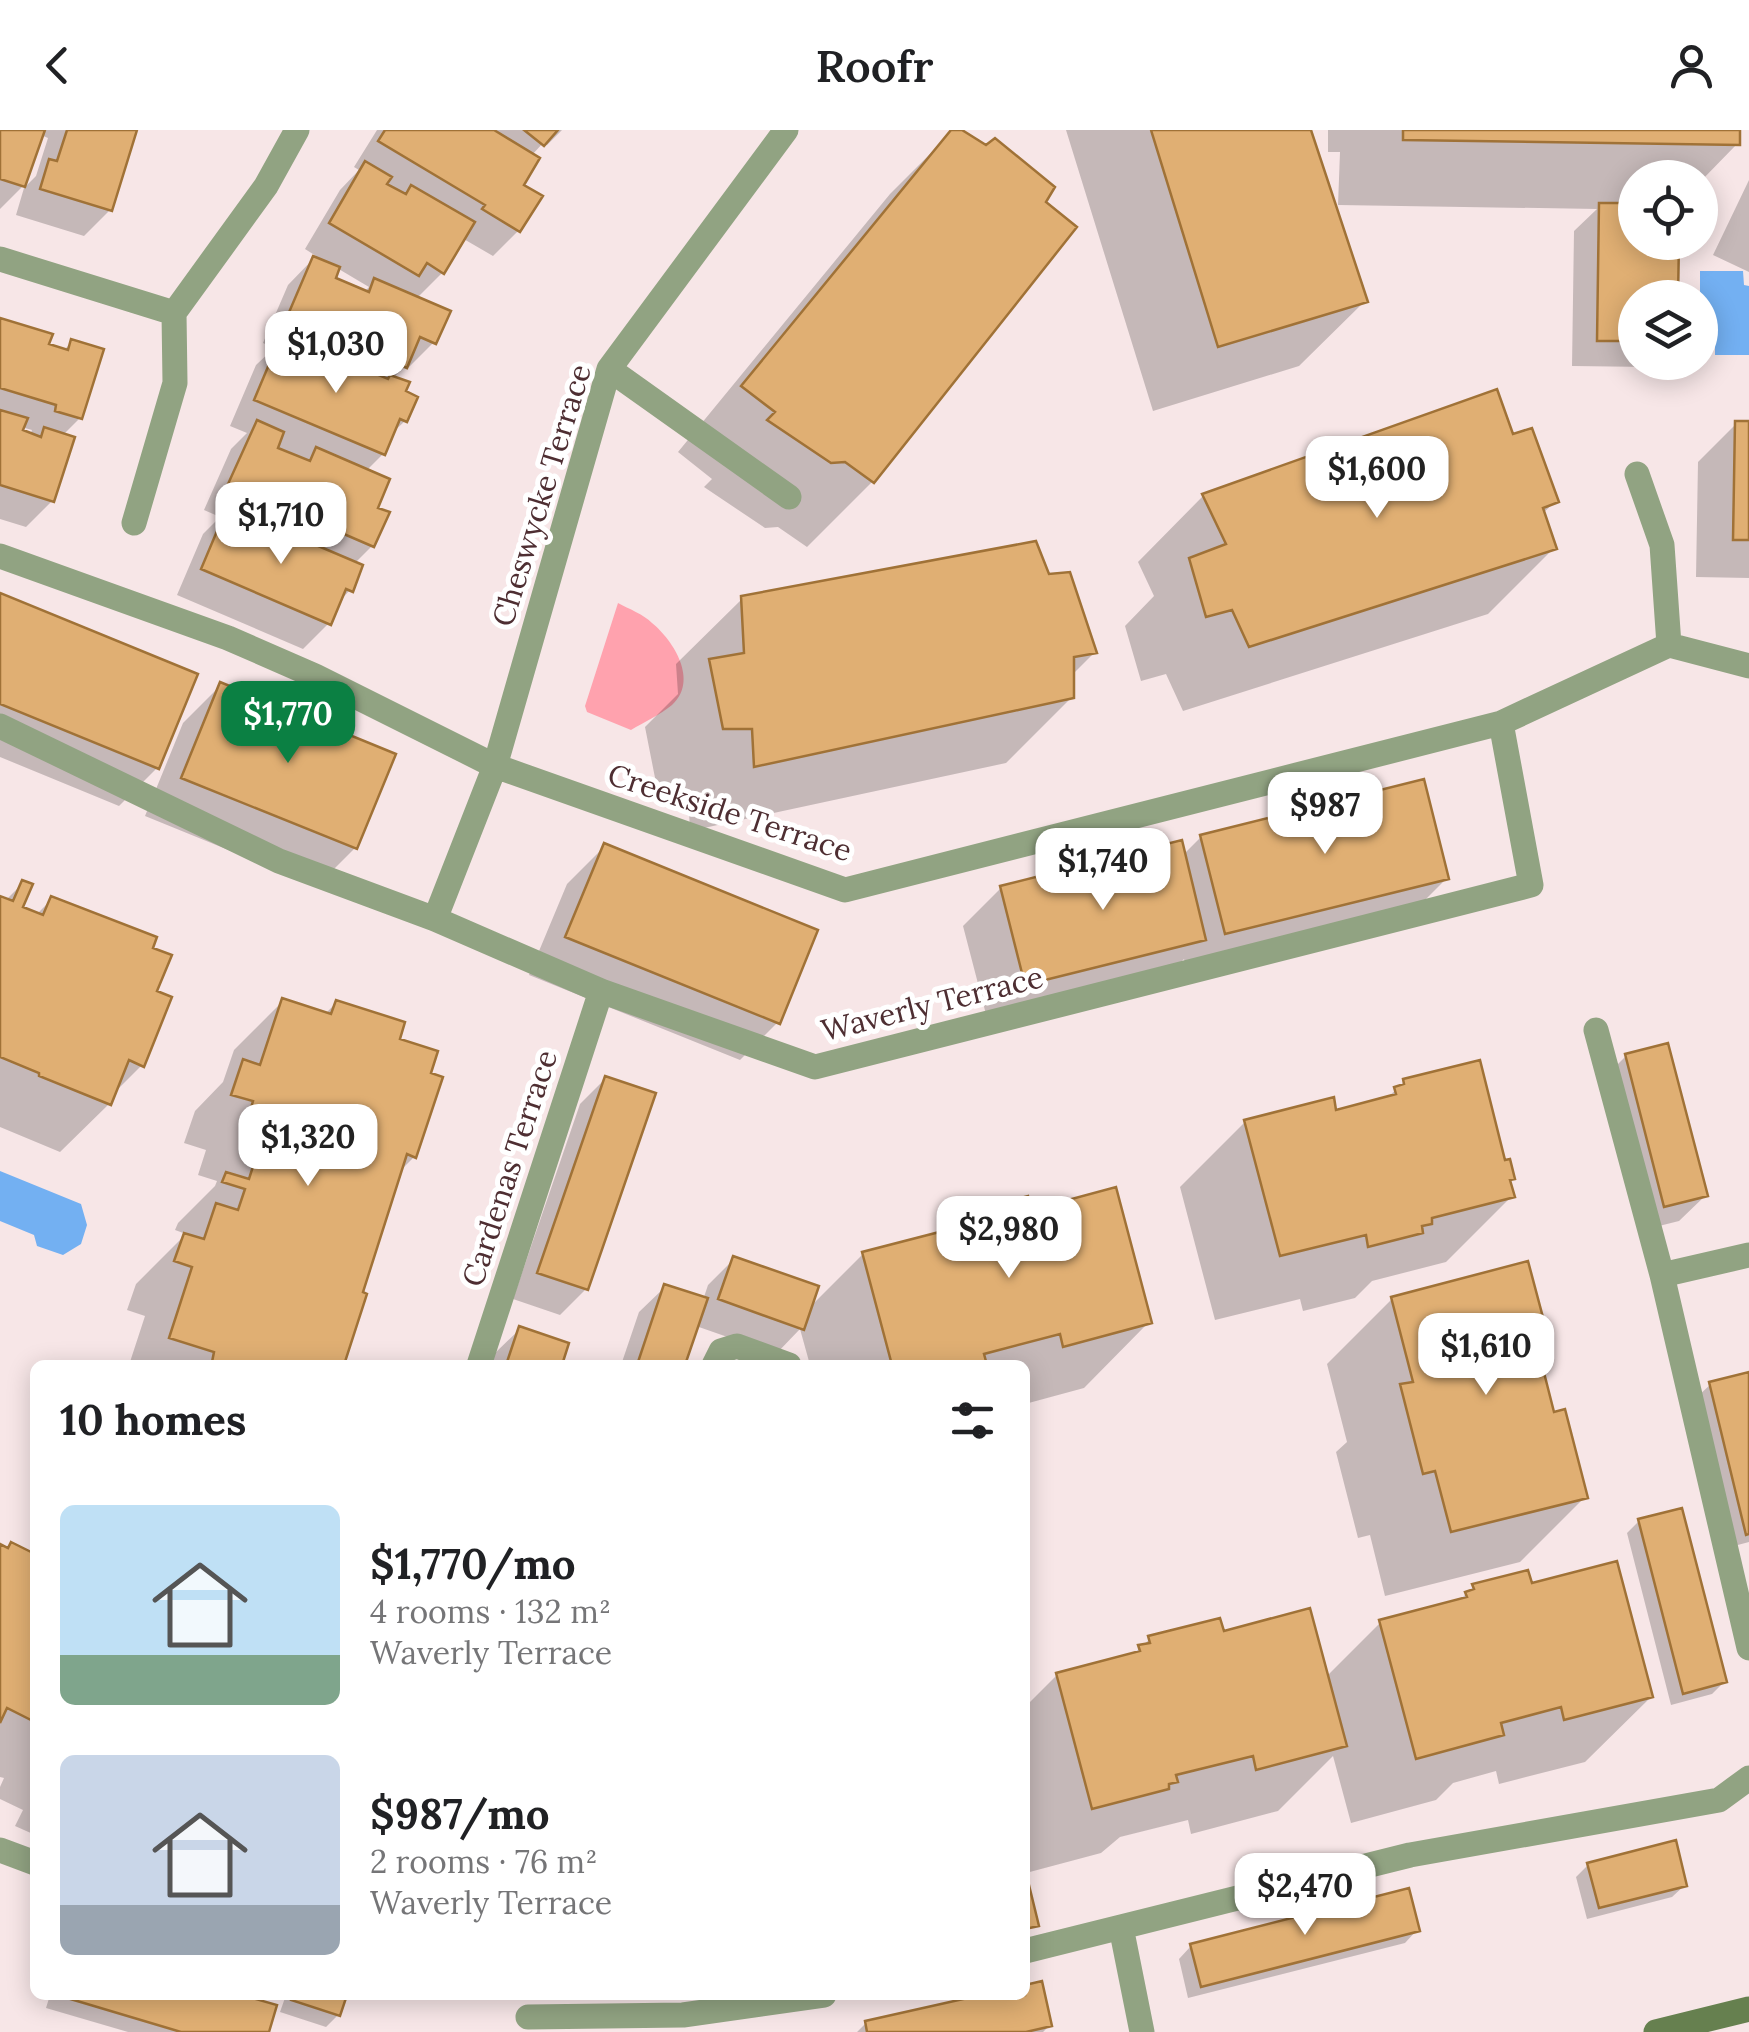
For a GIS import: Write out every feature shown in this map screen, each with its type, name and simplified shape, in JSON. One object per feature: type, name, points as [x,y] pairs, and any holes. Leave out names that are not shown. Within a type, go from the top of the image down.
[{"type":"main road","points":[[1656,2032],[1749,2009]]},
{"type":"street","points":[[134,522],[175,383],[174,312],[266,186],[296,130]]},
{"type":"street","name":"Cheswycke Terrace","points":[[435,919],[495,766],[609,369],[786,130]]},
{"type":"street","points":[[0,259],[174,312]]},
{"type":"street","points":[[609,369],[788,497]]},
{"type":"street","points":[[1636,474],[1662,545],[1669,645],[1749,666]]},
{"type":"street","name":"Creekside Terrace","points":[[0,556],[228,638],[316,676],[495,766],[844,890],[1502,723],[1669,645]]},
{"type":"street","name":"Waverly Terrace","points":[[0,726],[279,861],[435,919],[601,991],[816,1066],[1531,885],[1502,723]]},
{"type":"street","name":"Cardenas Terrace","points":[[480,1360],[601,991]]},
{"type":"street","points":[[1596,1030],[1662,1275],[1749,1648]]},
{"type":"street","points":[[1662,1275],[1749,1255]]},
{"type":"street","points":[[717,1360],[721,1352],[737,1346],[776,1360]]},
{"type":"street","points":[[1030,1950],[1410,1856],[1719,1800],[1749,1778]]},
{"type":"street","points":[[0,1850],[30,1860]]},
{"type":"street","points":[[1122,1928],[1142,2032]]},
{"type":"street","points":[[528,2017],[683,2015],[752,2000]]},
{"type":"shaded area","points":[[618,603],[660,631],[675,651],[683,673],[680,695],[672,705],[631,730],[587,712],[585,706]]},
{"type":"water","points":[[1700,271],[1743,271],[1744,285],[1749,286],[1749,355],[1718,355],[1718,280],[1700,280]]},
{"type":"water","points":[[0,1171],[81,1204],[87,1225],[81,1244],[63,1255],[37,1246],[34,1235],[0,1221]]},
{"type":"building","points":[[0,130],[45,130],[25,187],[0,179]]},
{"type":"building","points":[[67,130],[137,130],[112,211],[40,189],[49,159],[57,161]]},
{"type":"building","points":[[385,130],[494,130],[540,158],[524,185],[543,196],[520,232],[482,209],[485,205],[378,141]]},
{"type":"building","points":[[524,130],[558,130],[544,146]]},
{"type":"building","points":[[951,130],[962,130],[986,145],[995,138],[1055,187],[1046,202],[1077,227],[874,483],[845,462],[831,463],[767,420],[775,412],[741,386]]},
{"type":"building","points":[[1151,130],[1311,130],[1368,302],[1218,347]]},
{"type":"building","points":[[1403,130],[1740,130],[1740,145],[1403,140]]},
{"type":"building","points":[[365,161],[392,177],[387,184],[406,194],[411,185],[475,222],[444,274],[427,263],[419,276],[329,223]]},
{"type":"building","points":[[1599,203],[1618,203],[1618,260],[1679,260],[1678,280],[1618,280],[1618,341],[1597,341]]},
{"type":"building","points":[[313,256],[340,267],[336,278],[369,292],[374,278],[451,311],[436,344],[420,337],[407,368],[287,317]]},
{"type":"building","points":[[0,318],[53,334],[49,344],[68,350],[71,339],[104,349],[82,419],[55,411],[56,405],[0,388]]},
{"type":"building","points":[[281,336],[310,348],[305,362],[324,370],[331,355],[388,379],[390,375],[410,382],[406,391],[418,397],[407,422],[400,419],[385,455],[254,400]]},
{"type":"building","points":[[1497,389],[1513,434],[1532,428],[1559,502],[1543,508],[1557,549],[1249,647],[1232,610],[1206,617],[1189,558],[1226,544],[1202,494]]},
{"type":"building","points":[[0,410],[28,418],[23,430],[41,437],[44,427],[75,437],[54,502],[0,485]]},
{"type":"building","points":[[257,420],[284,432],[278,448],[310,461],[316,447],[390,479],[378,508],[390,512],[374,547],[228,484]]},
{"type":"building","points":[[1735,421],[1749,421],[1749,540],[1733,540]]},
{"type":"building","points":[[228,505],[257,518],[254,527],[273,536],[276,528],[363,565],[353,592],[346,589],[331,625],[201,569]]},
{"type":"building","points":[[1036,541],[1049,574],[1070,572],[1097,653],[1074,657],[1074,698],[754,767],[752,729],[723,729],[709,659],[744,653],[741,596]]},
{"type":"building","points":[[0,593],[198,674],[159,769],[0,704]]},
{"type":"building","points":[[220,682],[396,754],[357,849],[181,778]]},
{"type":"building","points":[[1424,779],[1449,879],[1225,934],[1200,835]]},
{"type":"building","points":[[1182,840],[1206,940],[1025,985],[1000,886]]},
{"type":"building","points":[[604,843],[818,930],[780,1024],[565,937]]},
{"type":"building","points":[[22,880],[33,884],[23,907],[43,915],[51,896],[157,937],[153,948],[172,955],[157,991],[172,997],[144,1067],[129,1060],[111,1105],[0,1057],[0,896],[13,901]]},
{"type":"building","points":[[282,998],[331,1014],[336,1000],[405,1022],[400,1039],[438,1051],[431,1073],[443,1077],[416,1158],[407,1154],[346,1360],[212,1360],[214,1352],[169,1338],[192,1267],[174,1261],[184,1233],[204,1239],[216,1203],[238,1210],[245,1189],[222,1182],[226,1172],[249,1179],[264,1132],[245,1127],[253,1101],[231,1095],[243,1059],[260,1065]]},
{"type":"building","points":[[1668,1043],[1708,1196],[1664,1207],[1625,1054]]},
{"type":"building","points":[[1480,1060],[1505,1160],[1510,1159],[1515,1197],[1432,1218],[1432,1224],[1422,1226],[1423,1233],[1368,1247],[1366,1235],[1280,1256],[1244,1120],[1334,1097],[1336,1110],[1396,1094],[1394,1087],[1404,1084],[1403,1079]]},
{"type":"building","points":[[605,1076],[656,1093],[588,1290],[537,1273]]},
{"type":"building","points":[[1116,1187],[1152,1323],[1063,1347],[1060,1334],[984,1354],[986,1360],[891,1360],[862,1252],[947,1230],[946,1224],[955,1221],[954,1216],[1028,1196],[1031,1210]]},
{"type":"building","points":[[733,1256],[819,1286],[804,1330],[718,1299]]},
{"type":"building","points":[[1528,1261],[1549,1340],[1544,1341],[1547,1351],[1539,1353],[1554,1412],[1565,1409],[1588,1498],[1451,1532],[1435,1471],[1423,1474],[1400,1384],[1413,1382],[1391,1297]]},
{"type":"building","points":[[664,1284],[708,1298],[687,1360],[639,1360]]},
{"type":"building","points":[[519,1326],[569,1343],[564,1360],[508,1360]]},
{"type":"building","points":[[1749,1372],[1749,1534],[1746,1535],[1709,1382]]},
{"type":"building","points":[[1682,1508],[1727,1682],[1683,1694],[1638,1519]]},
{"type":"building","points":[[11,1542],[30,1552],[30,1720],[7,1708],[0,1723],[0,1544],[8,1548]]},
{"type":"building","points":[[1617,1561],[1653,1697],[1564,1720],[1561,1707],[1501,1723],[1504,1735],[1416,1759],[1379,1620],[1467,1597],[1465,1592],[1474,1589],[1472,1584],[1528,1570],[1532,1583]]},
{"type":"building","points":[[1310,1608],[1347,1746],[1256,1770],[1253,1756],[1176,1775],[1178,1782],[1169,1784],[1169,1789],[1092,1809],[1056,1673],[1140,1651],[1138,1645],[1150,1643],[1148,1636],[1220,1618],[1224,1631]]},
{"type":"building","points":[[1676,1840],[1687,1886],[1599,1908],[1587,1863]]},
{"type":"building","points":[[1409,1888],[1420,1931],[1201,1987],[1190,1944]]},
{"type":"building","points":[[1030,1889],[1039,1926],[1030,1928]]},
{"type":"building","points":[[1042,1981],[1052,2026],[1026,2032],[867,2032],[865,2021],[959,2000],[1030,2000],[1030,1984]]},
{"type":"building","points":[[74,2000],[260,2000],[277,2005],[269,2032],[181,2032]]},
{"type":"building","points":[[291,2000],[345,2000],[340,2016]]}]
